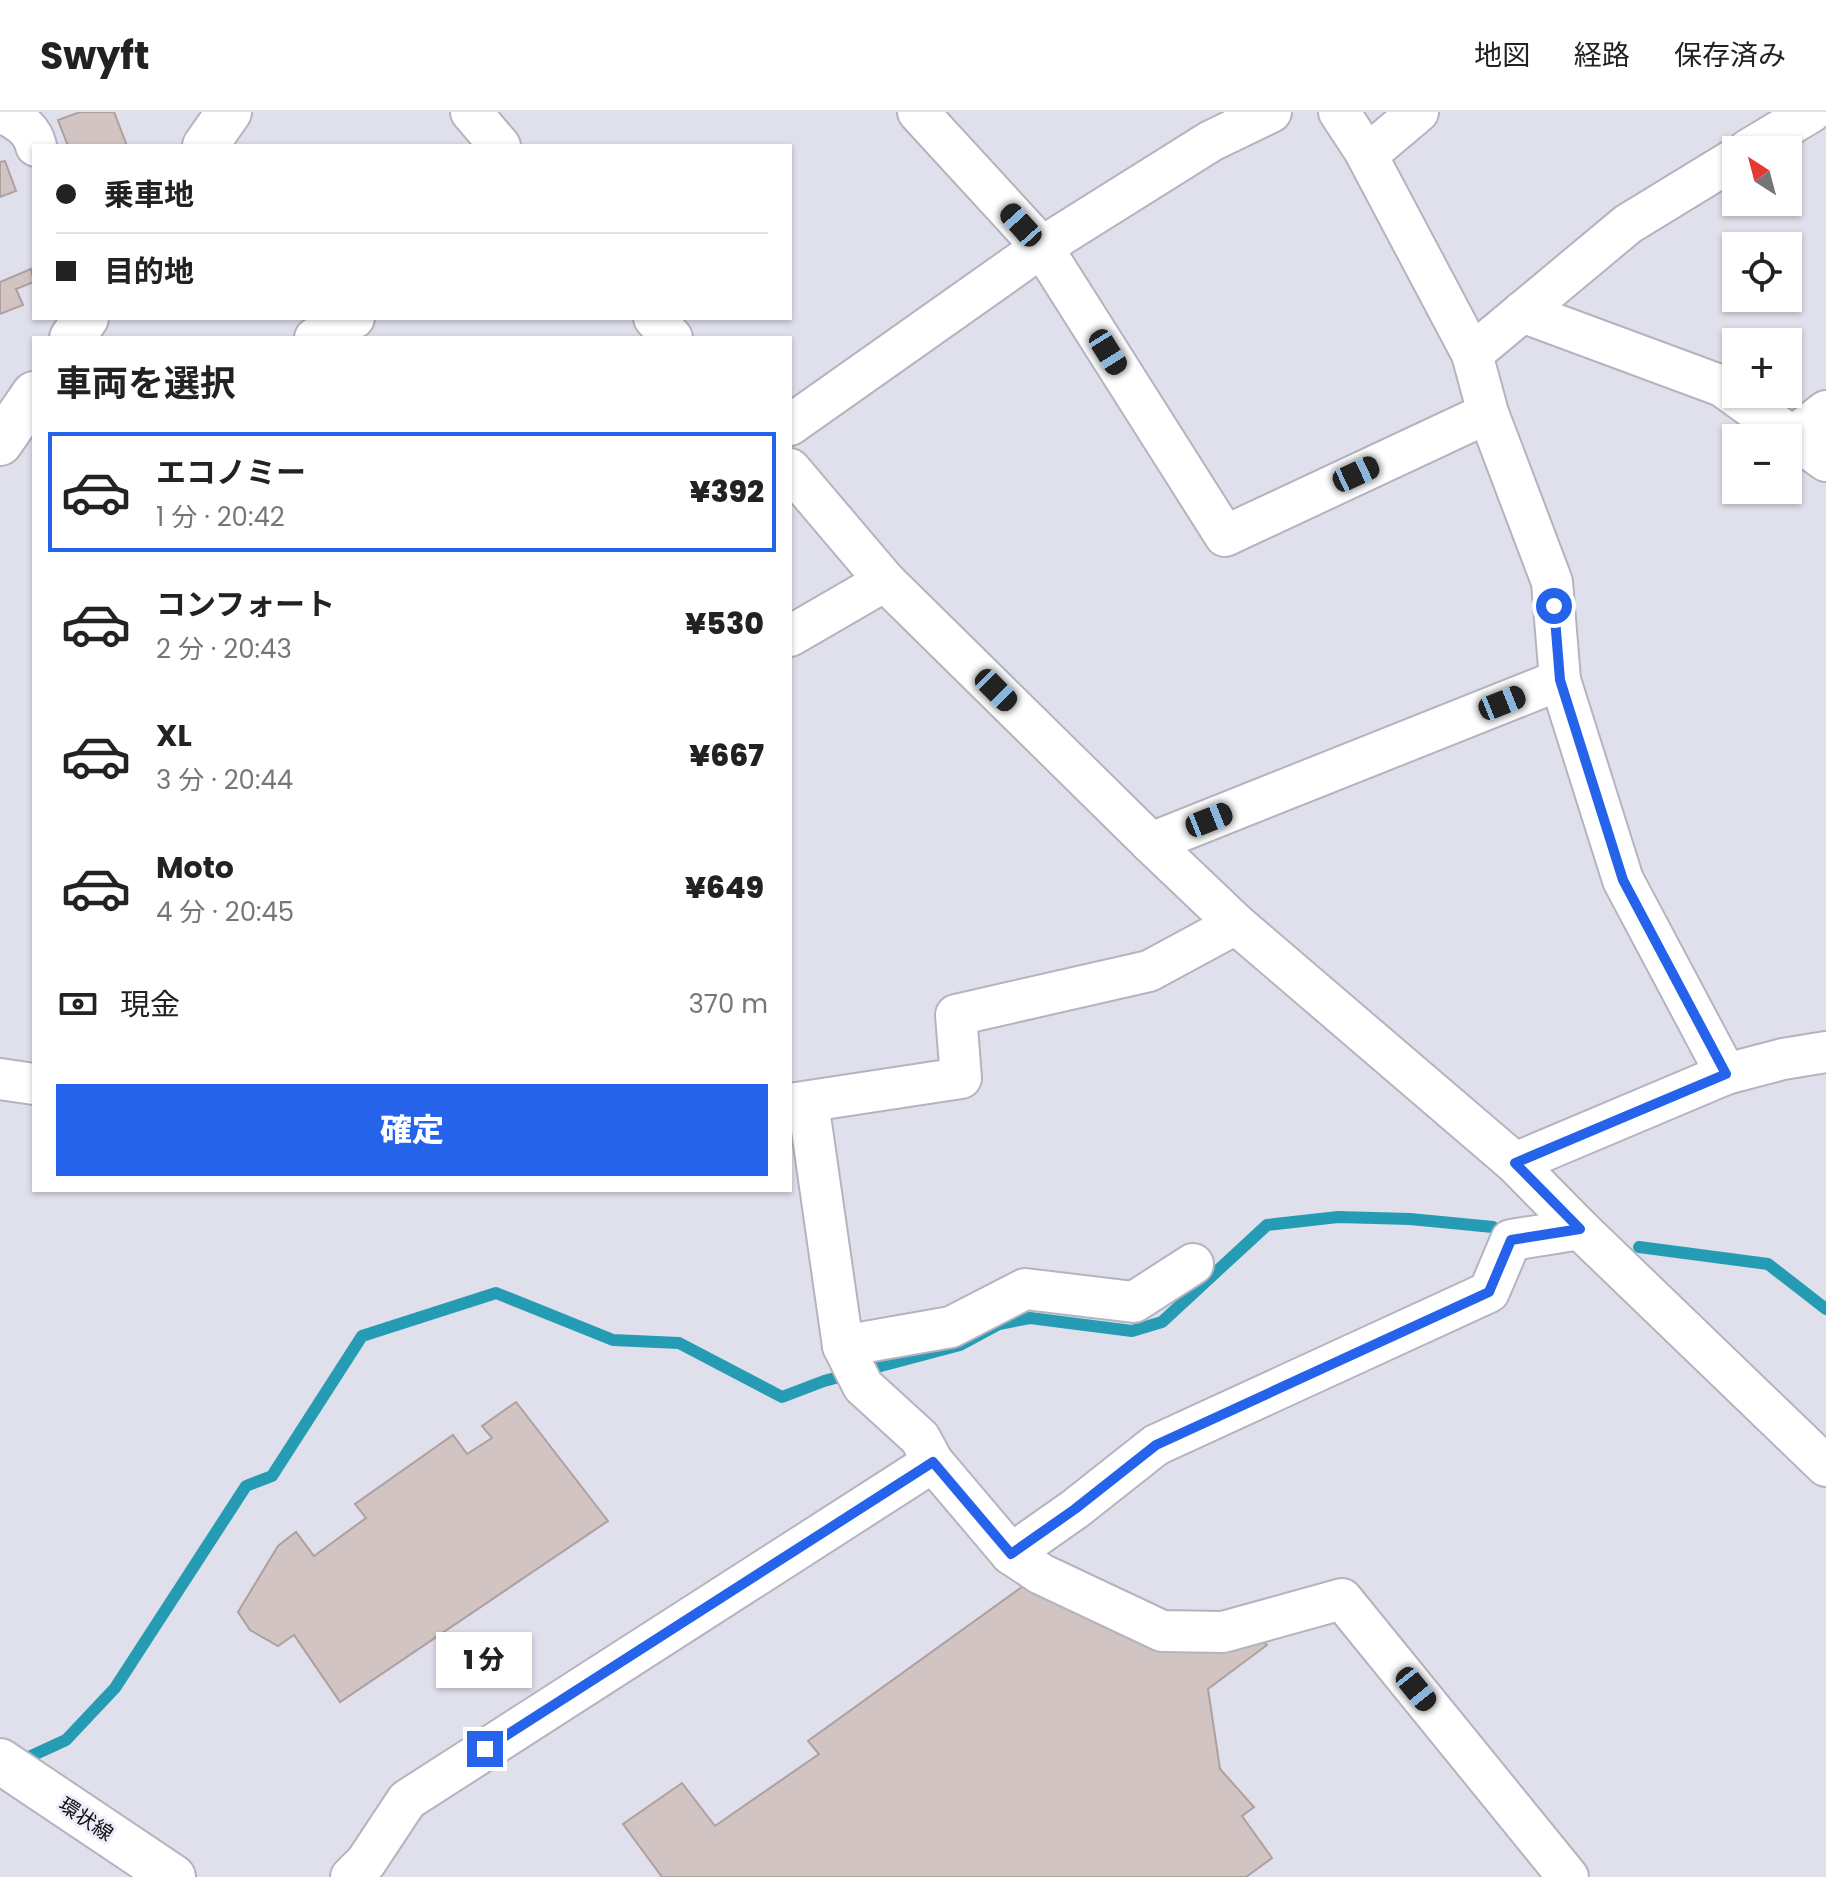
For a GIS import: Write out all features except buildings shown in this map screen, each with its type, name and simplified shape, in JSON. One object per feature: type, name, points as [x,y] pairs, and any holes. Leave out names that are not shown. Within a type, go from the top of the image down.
[{"type":"street","points":[[1,112],[21,122],[36,144]]},
{"type":"street","points":[[206,144],[229,112]]},
{"type":"street","points":[[471,112],[498,144]]},
{"type":"street","points":[[918,112],[1042,247],[1225,536],[1488,413]]},
{"type":"street","points":[[792,424],[1042,247],[1211,141],[1271,112]]},
{"type":"street","points":[[1339,112],[1367,155],[1472,354],[1488,413],[1552,582],[1560,680],[1623,880],[1726,1074]]},
{"type":"street","points":[[1367,155],[1418,112]]},
{"type":"street","points":[[1771,136],[1811,112]]},
{"type":"street","points":[[1472,354],[1628,224],[1722,167]]},
{"type":"street","points":[[1522,312],[1722,386],[1772,424]]},
{"type":"street","points":[[319,336],[350,320]]},
{"type":"street","points":[[656,320],[670,336]]},
{"type":"street","points":[[0,443],[32,397]]},
{"type":"street","points":[[1802,430],[1826,411]]},
{"type":"street","points":[[1802,445],[1826,461]]},
{"type":"street","points":[[792,471],[885,581],[1151,843],[1236,924],[1515,1163],[1826,1466]]},
{"type":"street","points":[[792,635],[885,581]]},
{"type":"street","points":[[1151,843],[1560,680]]},
{"type":"street","points":[[1236,924],[1149,971],[956,1015],[961,1078],[799,1103],[843,1346],[863,1386],[920,1438],[933,1462],[1011,1554],[1041,1574],[1162,1631],[1223,1632],[1342,1599],[1568,1877]]},
{"type":"street","points":[[1515,1163],[1726,1074],[1783,1059],[1826,1052]]},
{"type":"street","points":[[0,1079],[32,1084]]},
{"type":"street","points":[[1011,1554],[1075,1509],[1156,1445],[1489,1292],[1511,1240],[1580,1229]]},
{"type":"street","points":[[843,1346],[951,1327],[1025,1289],[1134,1302],[1193,1264]]},
{"type":"street","points":[[351,1877],[366,1862],[407,1800],[933,1462]]},
{"type":"street","name":"環状線","points":[[1,1765],[173,1877]]},
{"type":"waterway","points":[[18,1762],[66,1740],[115,1688],[246,1486],[272,1476],[362,1336],[496,1293],[613,1340],[679,1343],[782,1397],[824,1381],[960,1345],[999,1324],[1030,1318],[1132,1331],[1162,1322],[1267,1225],[1338,1217],[1410,1219],[1493,1227]]},
{"type":"waterway","points":[[1639,1247],[1768,1264],[1826,1309]]},
{"type":"route","points":[[485,1749],[933,1462],[1011,1554],[1075,1509],[1156,1445],[1489,1292],[1511,1240],[1580,1229],[1515,1163],[1726,1074],[1623,880],[1560,680],[1554,606]]}]
